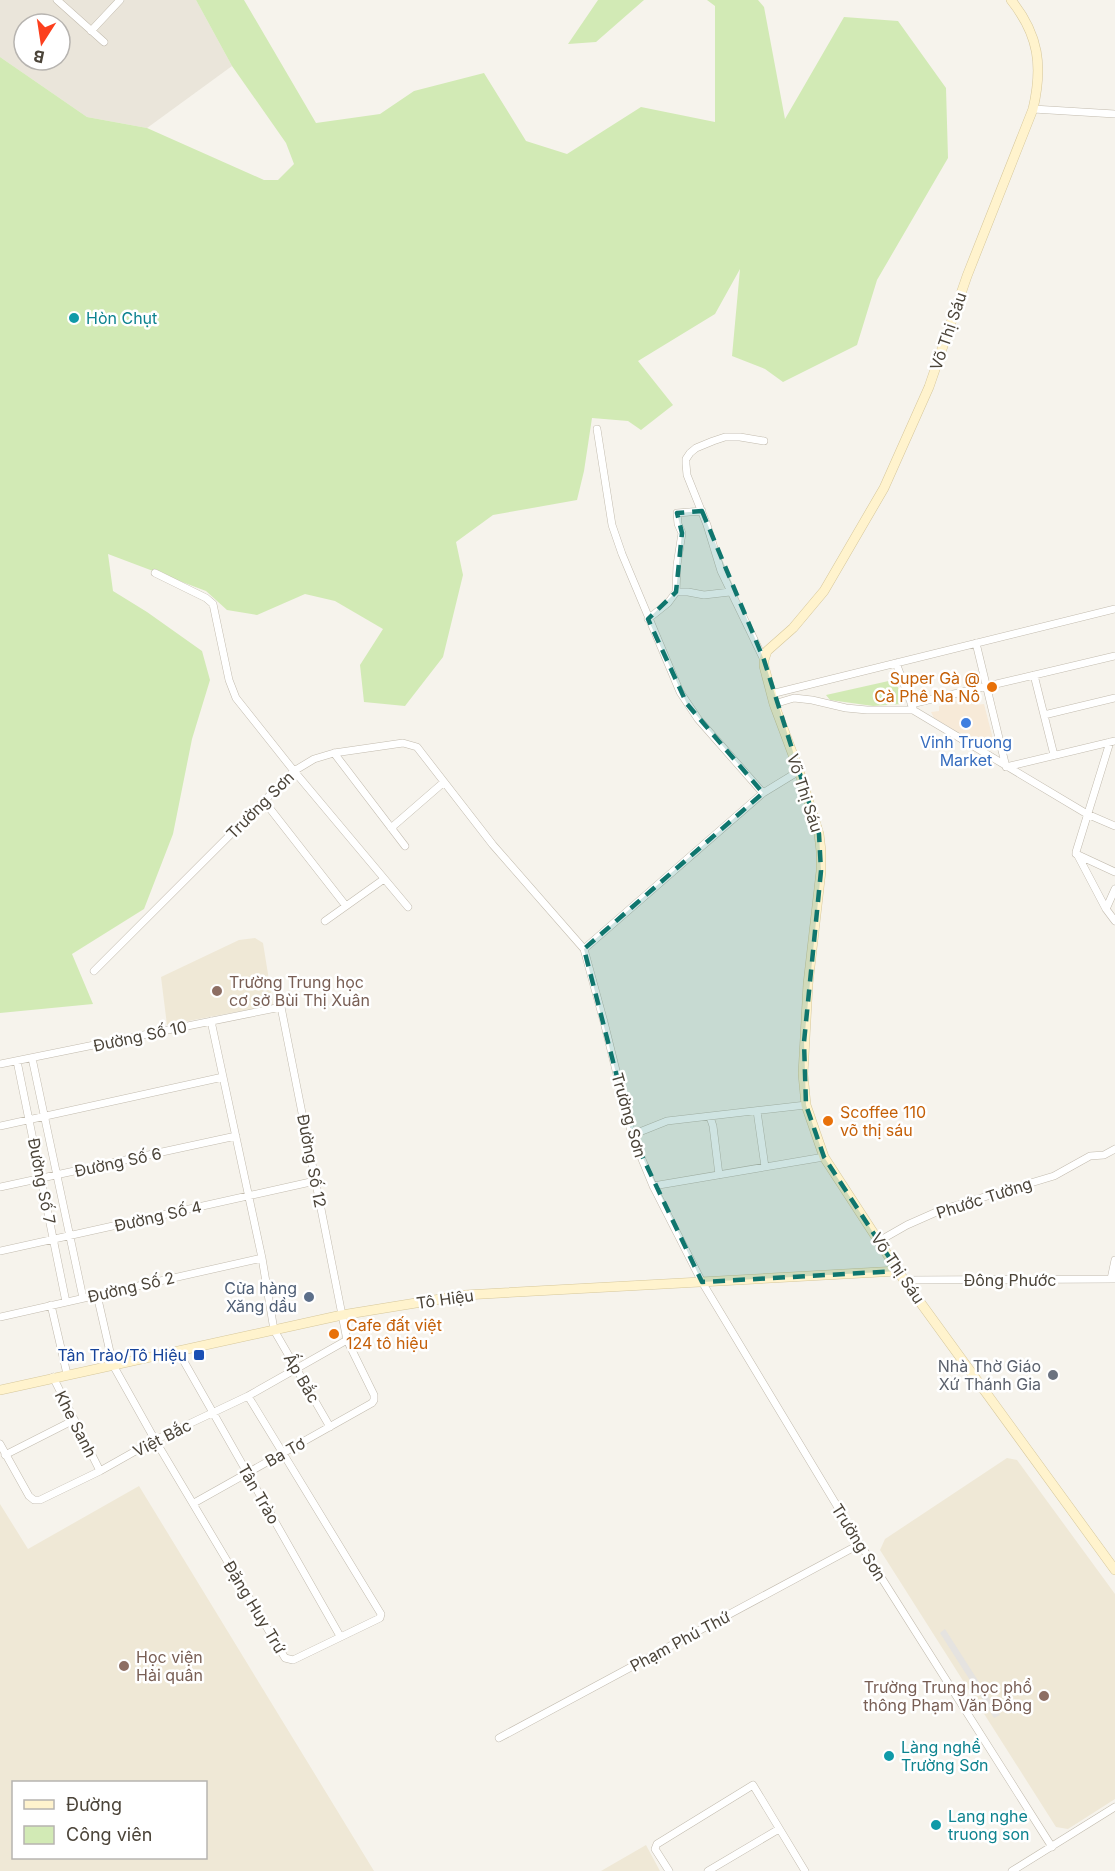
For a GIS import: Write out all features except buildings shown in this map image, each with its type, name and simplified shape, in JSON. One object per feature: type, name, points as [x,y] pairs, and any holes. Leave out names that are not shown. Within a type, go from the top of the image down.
[{"type":"main road","name":"Võ Thị Sáu","points":[[1011,0],[1029,29],[1037,50],[1038,82],[1033,109],[967,276],[929,387],[884,489],[824,591],[794,628],[772,645],[764,660],[774,704],[819,834],[821,871],[808,984],[803,1074],[806,1105],[824,1157],[904,1280],[1115,1570]]},
{"type":"main road","name":"Tô Hiệu","points":[[0,1390],[342,1315],[465,1295],[898,1270]]},
{"type":"street","points":[[57,0],[104,42]]},
{"type":"street","points":[[92,31],[120,0]]},
{"type":"street","points":[[1033,109],[1115,114]]},
{"type":"street","points":[[597,429],[612,525],[648,620],[680,692],[698,719],[763,794]]},
{"type":"street","points":[[764,441],[725,437],[696,448],[686,459],[687,475],[702,511],[721,571],[764,660]]},
{"type":"street","points":[[648,620],[668,603],[676,592],[682,534],[677,513],[702,511]]},
{"type":"street","points":[[155,573],[213,603],[232,689],[242,707],[408,907]]},
{"type":"street","points":[[676,592],[704,595],[730,592]]},
{"type":"street","points":[[771,694],[1115,609]]},
{"type":"street","points":[[976,643],[1006,766]]},
{"type":"street","points":[[774,704],[794,698],[867,710],[912,707],[987,686],[1115,656]]},
{"type":"street","points":[[896,663],[912,707],[1087,814],[1115,826]]},
{"type":"street","points":[[1034,675],[1054,755]]},
{"type":"street","points":[[1044,715],[1115,698]]},
{"type":"street","points":[[1006,766],[1112,742]]},
{"type":"street","points":[[1112,742],[1076,848],[1076,854],[1115,921]]},
{"type":"street","name":"Trường Sơn","points":[[94,972],[294,771],[314,759],[334,753],[407,743],[417,747],[493,845],[584,949],[632,1135],[653,1186],[702,1282],[860,1544],[1052,1847]]},
{"type":"street","points":[[334,753],[405,846]]},
{"type":"street","points":[[584,949],[763,794],[799,771]]},
{"type":"street","points":[[391,828],[444,782]]},
{"type":"street","points":[[264,801],[346,906]]},
{"type":"street","points":[[1076,854],[1115,872]]},
{"type":"street","points":[[325,921],[384,879]]},
{"type":"street","points":[[1106,909],[1115,889]]},
{"type":"street","name":"Đường Số 10","points":[[0,1064],[281,1007]]},
{"type":"street","name":"Đường Số 12","points":[[281,1007],[347,1340],[374,1395],[374,1400]]},
{"type":"street","points":[[211,1021],[262,1258],[274,1330]]},
{"type":"street","name":"Đường Số 7","points":[[32,1058],[83,1298]]},
{"type":"street","name":"Đường Số 7","points":[[17,1061],[66,1302]]},
{"type":"street","points":[[0,1126],[223,1077]]},
{"type":"street","points":[[632,1135],[667,1121],[806,1105]]},
{"type":"street","points":[[757,1111],[765,1167]]},
{"type":"street","points":[[710,1117],[719,1175]]},
{"type":"street","name":"Đường Số 6","points":[[0,1187],[236,1136]]},
{"type":"street","name":"Phước Tường","points":[[879,1241],[941,1210],[1054,1176],[1090,1156],[1104,1155],[1115,1149]]},
{"type":"street","points":[[653,1186],[824,1157]]},
{"type":"street","name":"Đường Số 4","points":[[0,1251],[315,1181]]},
{"type":"street","name":"Đường Số 2","points":[[0,1317],[262,1258]]},
{"type":"street","points":[[1113,1279],[1115,1260]]},
{"type":"street","name":"Đông Phước","points":[[904,1280],[1113,1279]]},
{"type":"street","name":"Đặng Huy Trứ","points":[[97,1295],[113,1365],[236,1578],[285,1658],[293,1660],[380,1618],[381,1611],[248,1396]]},
{"type":"street","points":[[51,1305],[67,1374]]},
{"type":"street","name":"Ấp Bắc","points":[[274,1330],[330,1427]]},
{"type":"street","name":"Việt Bắc","points":[[0,1444],[29,1496],[34,1500],[40,1500],[100,1471],[155,1440],[248,1396],[347,1340]]},
{"type":"street","name":"Tân Trào","points":[[178,1351],[340,1636]]},
{"type":"street","name":"Khe Sanh","points":[[53,1377],[100,1471]]},
{"type":"street","name":"Ba Tơ","points":[[194,1503],[372,1404],[374,1400]]},
{"type":"street","points":[[5,1455],[74,1420]]},
{"type":"street","name":"Phạm Phú Thứ","points":[[499,1738],[860,1544]]},
{"type":"street","points":[[669,1871],[656,1849],[657,1844],[753,1785],[803,1868],[794,1871]]},
{"type":"street","points":[[1012,1871],[1115,1807]]},
{"type":"street","points":[[708,1871],[779,1829]]},
{"type":"highlighted area","points":[[702,511],[764,660],[819,834],[821,871],[804,1042],[806,1105],[824,1157],[898,1271],[702,1282],[632,1135],[584,949],[763,793],[687,704],[648,619],[676,592],[682,533],[677,513]]},
{"type":"shaded area","points":[[0,0],[196,0],[232,66],[147,128],[87,117],[22,72],[72,72],[72,12],[12,12],[12,65],[0,57]]},
{"type":"shaded area","name":"Vinh Truong Market","points":[[973,697],[975,705],[984,704],[993,739],[974,742],[972,737],[967,738],[934,718],[931,712],[939,711],[939,706]]},
{"type":"shaded area","name":"Trường Trung học cơ sở Bùi Thị Xuân","points":[[255,938],[263,943],[273,1005],[167,1025],[161,977],[239,940]]},
{"type":"shaded area","name":"Trường Trung học phổ thông Phạm Văn Đồng","points":[[1007,1458],[1017,1460],[1115,1594],[1115,1799],[1068,1829],[1056,1827],[880,1550],[885,1539]]},
{"type":"shaded area","name":"Học viện Hải quân","points":[[139,1486],[374,1871],[0,1871],[0,1504],[28,1549]]},
{"type":"shaded area","points":[[945,1629],[1000,1715],[994,1718],[940,1633]]},
{"type":"shaded area","points":[[646,1845],[660,1871],[601,1871]]},
{"type":"green space","points":[[196,0],[244,0],[316,123],[380,114],[414,91],[484,73],[526,141],[567,154],[641,107],[715,122],[715,6],[707,0],[758,0],[764,7],[785,119],[844,17],[898,21],[946,88],[948,158],[877,280],[857,345],[783,382],[765,369],[732,356],[740,269],[715,314],[638,361],[673,405],[641,430],[628,421],[592,418],[577,500],[493,515],[456,542],[463,575],[443,657],[405,706],[364,702],[360,665],[383,629],[335,601],[305,594],[257,615],[227,610],[206,591],[108,554],[113,591],[202,651],[210,680],[192,739],[173,834],[144,909],[72,954],[93,1004],[0,1013],[0,57],[12,65],[12,72],[22,72],[87,117],[147,128],[264,180],[278,180],[294,164],[286,143],[232,66]]},
{"type":"green space","points":[[598,0],[644,0],[596,42],[568,44]]},
{"type":"green space","points":[[893,680],[901,692],[902,704],[873,706],[830,700],[826,695]]},
{"type":"place","name":"Hòn Chụt","points":[[74,318]]},
{"type":"place","name":"Super Gà @ Cà Phê Na Nô","points":[[992,687]]},
{"type":"place","name":"Vinh Truong Market","points":[[966,723]]},
{"type":"place","name":"Trường Trung học cơ sở Bùi Thị Xuân","points":[[217,991]]},
{"type":"place","name":"Scoffee 110 võ thị sáu","points":[[828,1121]]},
{"type":"place","name":"Cửa hàng Xăng dầu","points":[[309,1297]]},
{"type":"place","name":"Cafe đất việt 124 tô hiệu","points":[[334,1334]]},
{"type":"place","name":"Tân Trào/Tô Hiệu","points":[[199,1355]]},
{"type":"place","name":"Nhà Thờ Giáo Xứ Thánh Gia","points":[[1053,1375]]},
{"type":"place","name":"Học viện Hải quân","points":[[124,1666]]},
{"type":"place","name":"Trường Trung học phổ thông Phạm Văn Đồng","points":[[1044,1696]]},
{"type":"place","name":"Làng nghề Trường Sơn","points":[[889,1756]]},
{"type":"place","name":"Lang nghe truong son","points":[[936,1825]]}]
